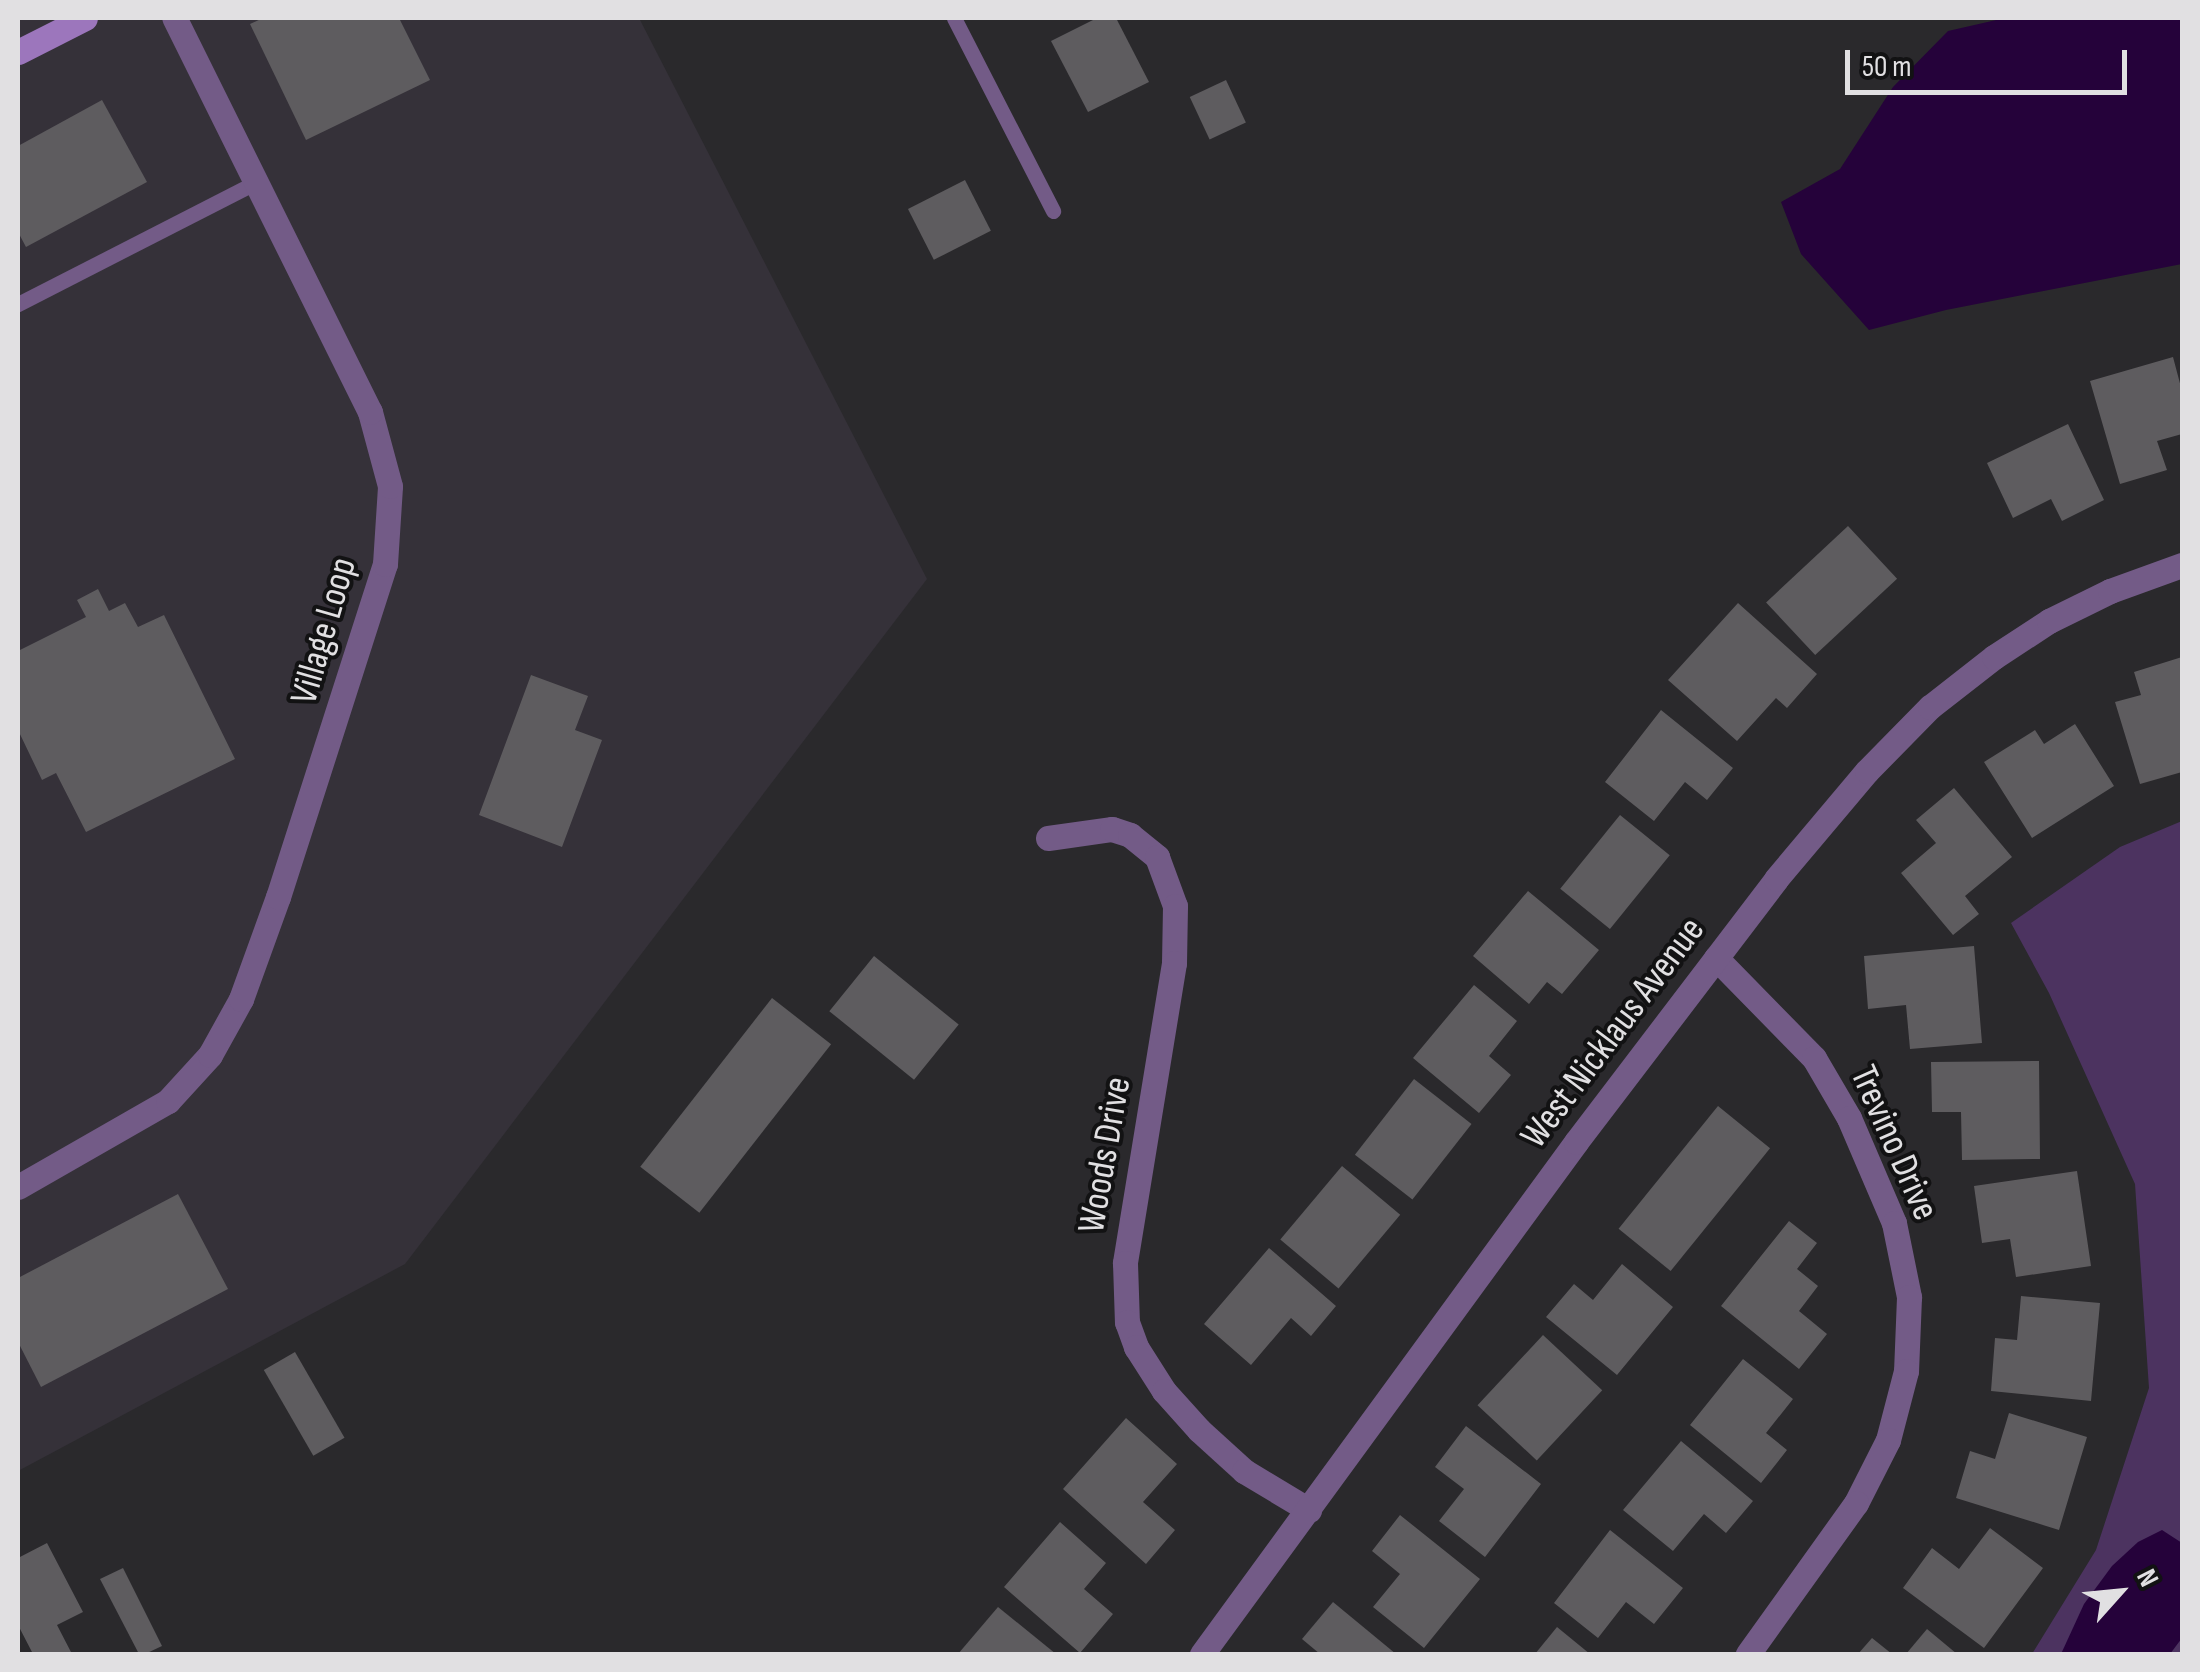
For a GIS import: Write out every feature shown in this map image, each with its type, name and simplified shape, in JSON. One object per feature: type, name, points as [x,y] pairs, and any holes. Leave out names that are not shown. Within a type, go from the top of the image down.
[{"type":"main road","points":[[18,52],[85,18]]},
{"type":"street","name":"Village Loop","points":[[18,1187],[168,1101],[210,1055],[241,999],[272,914],[386,564],[390,486],[370,412],[174,18]]},
{"type":"street","name":"West Nicklaus Avenue","points":[[1202,1654],[1576,1142],[1866,770],[1930,707],[1994,657],[2049,621],[2110,592],[2182,565]]},
{"type":"street","name":"Woods Drive","points":[[1048,838],[1112,829],[1130,835],[1157,857],[1175,906],[1174,964],[1125,1263],[1127,1322],[1136,1347],[1164,1390],[1199,1430],[1244,1471],[1309,1510]]},
{"type":"street","name":"Trevino Drive","points":[[1716,958],[1814,1058],[1849,1118],[1894,1223],[1908,1297],[1906,1371],[1888,1440],[1856,1503],[1748,1654]]},
{"type":"lane","points":[[954,18],[1053,210]]},
{"type":"lane","points":[[18,304],[258,181]]},
{"type":"shaded area","points":[[18,18],[639,18],[927,579],[405,1264],[18,1471]]},
{"type":"shaded area","points":[[2005,18],[2182,18],[2182,264],[1946,310],[1869,330],[1801,254],[1781,202],[1840,169],[1893,87],[1948,31]]},
{"type":"shaded area","points":[[2182,821],[2182,1654],[2032,1654],[2096,1550],[2149,1388],[2135,1184],[2049,993],[2011,923],[2120,847]]},
{"type":"shaded area","points":[[2162,1530],[2182,1543],[2182,1638],[2170,1654],[2061,1654],[2084,1604],[2112,1566],[2138,1542]]},
{"type":"building","points":[[263,18],[399,18],[430,80],[306,140],[250,24]]},
{"type":"building","points":[[1097,18],[1116,18],[1149,82],[1088,112],[1051,41]]},
{"type":"building","points":[[1226,80],[1246,123],[1210,140],[1190,97]]},
{"type":"building","points":[[102,100],[147,182],[26,247],[18,232],[18,146]]},
{"type":"building","points":[[965,180],[991,231],[934,260],[908,209]]},
{"type":"building","points":[[2173,357],[2182,391],[2182,434],[2157,441],[2167,470],[2120,484],[2090,381]]},
{"type":"building","points":[[2068,424],[2104,500],[2062,521],[2051,499],[2013,518],[1987,463]]},
{"type":"building","points":[[1848,526],[1897,579],[1815,655],[1766,602]]},
{"type":"building","points":[[98,589],[109,611],[125,603],[138,627],[164,615],[235,759],[86,832],[56,773],[42,780],[18,730],[18,651],[86,617],[77,600]]},
{"type":"building","points":[[1738,603],[1817,674],[1787,708],[1776,698],[1737,741],[1668,680]]},
{"type":"building","points":[[2182,657],[2182,772],[2140,784],[2115,702],[2141,695],[2134,672]]},
{"type":"building","points":[[531,675],[588,696],[575,730],[602,740],[562,847],[479,815]]},
{"type":"building","points":[[1661,710],[1733,768],[1707,800],[1685,782],[1654,821],[1605,782]]},
{"type":"building","points":[[2075,724],[2114,786],[2032,838],[1984,762],[2035,730],[2044,744]]},
{"type":"building","points":[[1954,788],[2012,857],[1965,896],[1979,914],[1953,935],[1901,873],[1936,843],[1916,820]]},
{"type":"building","points":[[1620,815],[1670,855],[1610,929],[1560,889]]},
{"type":"building","points":[[1528,891],[1599,950],[1562,994],[1547,982],[1529,1004],[1473,956]]},
{"type":"building","points":[[1974,946],[1982,1043],[1910,1049],[1906,1005],[1868,1009],[1864,956]]},
{"type":"building","points":[[874,956],[959,1025],[914,1080],[829,1011]]},
{"type":"building","points":[[1474,985],[1517,1021],[1489,1056],[1511,1075],[1479,1113],[1413,1058]]},
{"type":"building","points":[[772,998],[831,1044],[699,1213],[640,1167]]},
{"type":"building","points":[[2039,1061],[2040,1159],[1962,1160],[1961,1112],[1932,1112],[1931,1062]]},
{"type":"building","points":[[1414,1079],[1472,1124],[1412,1200],[1355,1155]]},
{"type":"building","points":[[1718,1106],[1770,1148],[1671,1271],[1619,1229]]},
{"type":"building","points":[[1342,1166],[1400,1215],[1339,1288],[1280,1240]]},
{"type":"building","points":[[2077,1171],[2091,1266],[2016,1277],[2010,1239],[1982,1243],[1974,1186]]},
{"type":"building","points":[[178,1194],[228,1289],[41,1387],[18,1342],[18,1278]]},
{"type":"building","points":[[1789,1221],[1817,1243],[1797,1269],[1818,1286],[1799,1311],[1827,1334],[1799,1369],[1721,1306]]},
{"type":"building","points":[[1269,1248],[1336,1306],[1311,1336],[1291,1318],[1251,1365],[1204,1324]]},
{"type":"building","points":[[1622,1264],[1673,1307],[1617,1375],[1546,1317],[1574,1284],[1593,1300]]},
{"type":"building","points":[[2021,1296],[2100,1303],[2091,1401],[1991,1391],[1995,1338],[2017,1340]]},
{"type":"building","points":[[1543,1335],[1602,1390],[1537,1460],[1478,1405]]},
{"type":"building","points":[[295,1352],[344,1438],[313,1456],[264,1370]]},
{"type":"building","points":[[1743,1359],[1793,1399],[1766,1433],[1787,1450],[1761,1483],[1690,1425]]},
{"type":"building","points":[[2009,1413],[2087,1437],[2059,1530],[1956,1498],[1970,1451],[1995,1459]]},
{"type":"building","points":[[1126,1418],[1177,1464],[1143,1502],[1175,1530],[1146,1564],[1063,1489]]},
{"type":"building","points":[[1466,1426],[1541,1484],[1485,1557],[1439,1521],[1464,1489],[1435,1467]]},
{"type":"building","points":[[1681,1441],[1753,1501],[1726,1533],[1704,1514],[1673,1551],[1623,1510]]},
{"type":"building","points":[[1400,1515],[1480,1579],[1424,1648],[1373,1607],[1400,1574],[1372,1551]]},
{"type":"building","points":[[1060,1522],[1106,1563],[1084,1589],[1113,1614],[1080,1653],[1004,1587]]},
{"type":"building","points":[[1990,1528],[2043,1568],[1984,1648],[1903,1588],[1932,1548],[1959,1569]]},
{"type":"building","points":[[1610,1530],[1683,1588],[1654,1624],[1626,1602],[1598,1638],[1554,1603]]},
{"type":"building","points":[[47,1543],[83,1612],[57,1625],[72,1654],[33,1654],[18,1625],[18,1558]]},
{"type":"building","points":[[123,1568],[162,1646],[145,1654],[139,1654],[100,1579]]},
{"type":"building","points":[[1333,1602],[1396,1654],[1320,1654],[1302,1639]]},
{"type":"building","points":[[998,1607],[1056,1654],[958,1654]]},
{"type":"building","points":[[1557,1627],[1590,1654],[1535,1654]]},
{"type":"building","points":[[1927,1629],[1957,1654],[1906,1654]]},
{"type":"building","points":[[1872,1638],[1892,1654],[1858,1654]]}]
